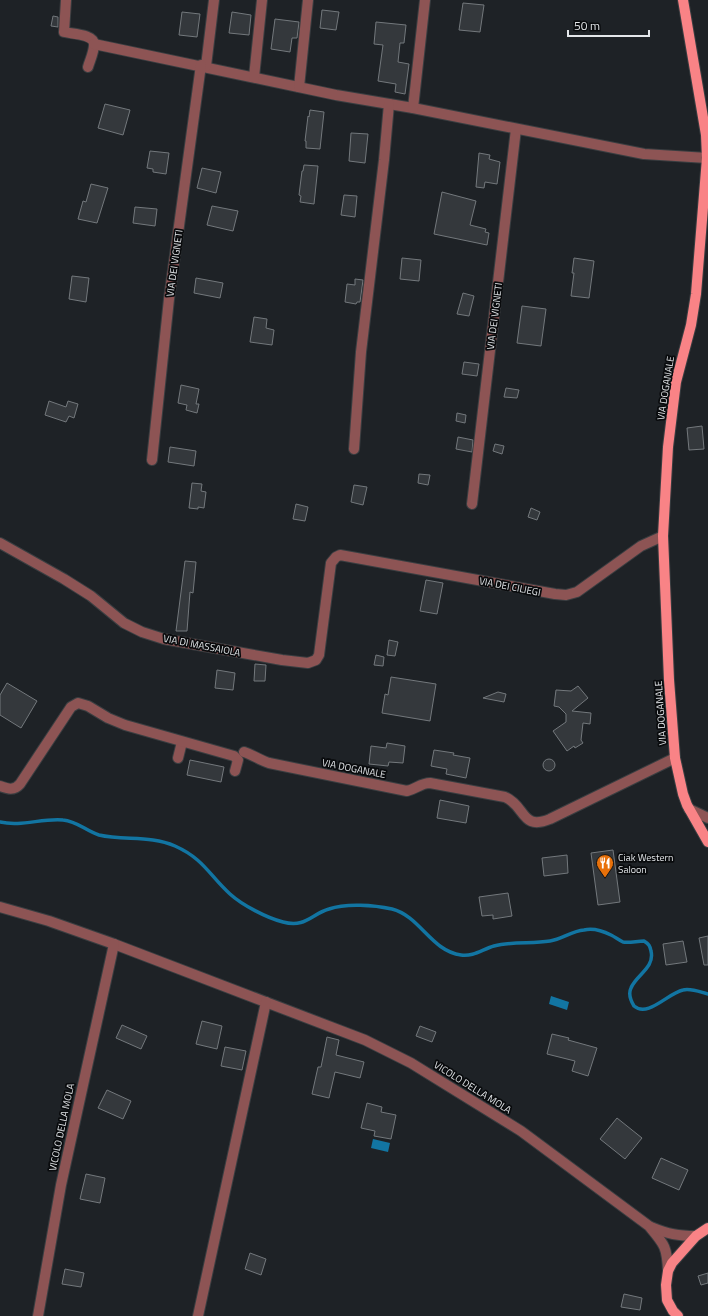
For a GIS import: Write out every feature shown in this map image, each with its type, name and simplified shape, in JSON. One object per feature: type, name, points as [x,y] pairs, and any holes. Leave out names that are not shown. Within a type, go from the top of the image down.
[{"type":"main road","name":"VIA DOGANALE","points":[[682,0],[707,135],[707,158],[696,294],[691,325],[676,382],[668,447],[662,536],[669,680],[675,758],[680,785],[689,809],[708,842]]},
{"type":"main road","points":[[668,1271],[672,1263],[696,1236],[708,1228]]},
{"type":"main road","name":"VICOLO DELLA MOLA","points":[[668,1271],[666,1285],[667,1300],[673,1311],[678,1316]]},
{"type":"street","points":[[66,0],[64,32],[90,36],[93,40],[94,44],[88,67]]},
{"type":"street","name":"VIA DEI VIGNETI","points":[[152,460],[169,299],[214,0]]},
{"type":"street","points":[[254,77],[262,0]]},
{"type":"street","points":[[299,87],[308,0]]},
{"type":"street","points":[[413,108],[425,0]]},
{"type":"street","points":[[94,44],[336,95],[413,108],[644,154],[707,158]]},
{"type":"street","points":[[354,449],[361,352],[384,160],[388,104]]},
{"type":"street","name":"VIA DEI VIGNETI","points":[[472,504],[516,129]]},
{"type":"street","name":"VIA DEI CILIEGI","points":[[342,555],[566,595],[577,592],[641,546],[662,536]]},
{"type":"street","name":"VIA DI MASSAIOLA","points":[[0,543],[64,579],[91,596],[124,623],[142,632],[173,640],[279,660],[308,663],[316,660],[319,655],[331,563],[336,557],[342,555]]},
{"type":"street","points":[[0,786],[11,790],[20,784],[72,707],[78,703],[88,706],[108,718],[125,725],[234,756],[238,760],[235,771]]},
{"type":"street","points":[[178,758],[182,742]]},
{"type":"street","name":"VIA DOGANALE","points":[[244,752],[270,763],[408,791],[423,784],[430,783],[505,798],[512,802],[529,820],[536,823],[550,819],[675,758]]},
{"type":"street","points":[[689,809],[708,818]]},
{"type":"street","name":"VICOLO DELLA MOLA","points":[[0,907],[49,921],[114,944],[365,1040],[411,1063],[521,1131],[649,1226],[664,1244],[667,1253],[668,1271]]},
{"type":"street","name":"VICOLO DELLA MOLA","points":[[38,1316],[60,1185],[114,944]]},
{"type":"street","points":[[198,1316],[266,1002]]},
{"type":"street","name":"VICOLO DELLA MOLA","points":[[649,1226],[668,1234],[696,1236]]},
{"type":"water","points":[[551,996],[569,1002],[567,1010],[549,1004]]},
{"type":"water","points":[[373,1139],[390,1143],[388,1152],[371,1148]]},
{"type":"building","points":[[463,3],[484,5],[480,32],[459,30]]},
{"type":"building","points":[[322,10],[339,12],[336,30],[320,28]]},
{"type":"building","points":[[182,12],[200,14],[197,37],[179,35]]},
{"type":"building","points":[[232,12],[251,15],[249,35],[229,33]]},
{"type":"building","points":[[53,16],[58,17],[58,27],[51,26]]},
{"type":"building","points":[[275,19],[299,22],[297,38],[292,38],[290,52],[271,49]]},
{"type":"building","points":[[376,22],[406,25],[404,43],[400,43],[398,62],[409,64],[405,94],[395,92],[396,84],[378,81],[383,45],[374,44]]},
{"type":"building","points":[[105,104],[130,110],[123,135],[98,128]]},
{"type":"building","points":[[310,110],[324,112],[320,149],[306,148],[305,141]]},
{"type":"building","points":[[351,133],[368,134],[365,163],[349,161]]},
{"type":"building","points":[[150,151],[169,153],[166,174],[153,172],[153,169],[147,168]]},
{"type":"building","points":[[479,153],[490,155],[489,159],[500,162],[497,184],[485,182],[484,188],[476,187]]},
{"type":"building","points":[[304,165],[318,166],[314,204],[300,202],[301,196],[299,195]]},
{"type":"building","points":[[202,168],[221,172],[216,193],[197,188]]},
{"type":"building","points":[[91,184],[108,188],[97,223],[78,219],[83,201],[86,202]]},
{"type":"building","points":[[442,192],[476,201],[470,225],[486,229],[485,232],[489,233],[487,245],[434,234]]},
{"type":"building","points":[[344,195],[357,196],[355,217],[341,215]]},
{"type":"building","points":[[212,206],[238,211],[233,231],[207,225]]},
{"type":"building","points":[[135,207],[157,209],[155,226],[133,223]]},
{"type":"building","points":[[402,258],[421,260],[419,281],[400,279]]},
{"type":"building","points":[[574,258],[594,261],[589,298],[571,296]]},
{"type":"building","points":[[72,276],[89,278],[86,302],[69,299]]},
{"type":"building","points":[[196,278],[223,283],[220,298],[194,293]]},
{"type":"building","points":[[355,279],[363,280],[360,302],[357,302],[356,304],[345,302],[347,284],[355,285]]},
{"type":"building","points":[[463,293],[474,296],[469,316],[457,314]]},
{"type":"building","points":[[522,306],[546,309],[541,346],[517,343]]},
{"type":"building","points":[[254,317],[267,319],[266,328],[274,330],[272,345],[250,342]]},
{"type":"building","points":[[464,362],[479,364],[477,376],[462,374]]},
{"type":"building","points":[[181,385],[199,389],[196,404],[199,404],[197,413],[186,410],[187,405],[178,403]]},
{"type":"building","points":[[506,388],[519,390],[517,398],[504,397]]},
{"type":"building","points":[[49,401],[66,407],[68,401],[78,404],[74,418],[69,416],[66,422],[45,415]]},
{"type":"building","points":[[457,413],[466,415],[465,423],[456,421]]},
{"type":"building","points":[[702,426],[704,449],[689,450],[687,428]]},
{"type":"building","points":[[458,437],[473,440],[472,452],[456,449]]},
{"type":"building","points":[[495,444],[504,446],[502,454],[493,451]]},
{"type":"building","points":[[170,447],[196,451],[194,466],[168,462]]},
{"type":"building","points":[[419,474],[430,475],[428,485],[418,483]]},
{"type":"building","points":[[192,483],[202,484],[201,491],[206,492],[204,508],[189,508]]},
{"type":"building","points":[[354,485],[367,487],[363,505],[351,502]]},
{"type":"building","points":[[296,504],[308,507],[305,521],[293,519]]},
{"type":"building","points":[[531,508],[540,512],[537,520],[528,517]]},
{"type":"building","points":[[185,561],[196,562],[193,593],[190,592],[187,631],[176,631]]},
{"type":"building","points":[[426,580],[443,583],[437,614],[420,611]]},
{"type":"building","points":[[389,640],[398,642],[395,656],[387,655]]},
{"type":"building","points":[[376,655],[384,657],[383,666],[374,665]]},
{"type":"building","points":[[255,664],[266,665],[265,681],[254,681]]},
{"type":"building","points":[[217,670],[235,673],[233,690],[215,688]]},
{"type":"building","points":[[391,677],[436,684],[430,721],[382,713],[385,694],[388,695]]},
{"type":"building","points":[[7,683],[37,701],[21,728],[0,715],[0,695]]},
{"type":"building","points":[[578,686],[588,698],[572,711],[591,713],[590,724],[583,723],[581,740],[583,743],[575,748],[574,746],[567,751],[553,731],[566,722],[566,714],[559,707],[554,706],[556,690],[571,691]]},
{"type":"building","points":[[498,692],[506,694],[504,702],[483,698]]},
{"type":"building","points":[[387,743],[405,746],[403,763],[389,762],[388,766],[369,764],[371,746],[386,748]]},
{"type":"building","points":[[434,750],[454,753],[453,755],[470,758],[466,778],[446,774],[447,769],[431,766]]},
{"type":"building","points":[[549,759],[553,761],[555,765],[553,769],[549,771],[545,769],[543,765],[545,761]]},
{"type":"building","points":[[190,760],[224,767],[221,782],[187,775]]},
{"type":"building","points":[[440,800],[469,806],[466,823],[437,818]]},
{"type":"building","name":"Ciak Western Saloon","points":[[613,850],[620,902],[598,905],[591,853]]},
{"type":"building","points":[[567,855],[568,873],[544,876],[542,858]]},
{"type":"building","points":[[508,893],[512,916],[493,919],[493,915],[482,916],[479,897]]},
{"type":"building","points":[[708,936],[708,965],[704,965],[699,938]]},
{"type":"building","points":[[683,941],[687,962],[666,965],[663,944]]},
{"type":"building","points":[[202,1021],[222,1026],[217,1049],[196,1044]]},
{"type":"building","points":[[122,1025],[147,1036],[141,1049],[116,1038]]},
{"type":"building","points":[[420,1026],[436,1032],[432,1042],[416,1036]]},
{"type":"building","points":[[552,1034],[569,1038],[568,1040],[597,1048],[588,1076],[572,1071],[575,1061],[547,1054]]},
{"type":"building","points":[[327,1037],[339,1040],[336,1055],[364,1062],[360,1078],[335,1072],[329,1098],[312,1094],[318,1067],[321,1067]]},
{"type":"building","points":[[225,1047],[246,1051],[242,1070],[221,1066]]},
{"type":"building","points":[[107,1090],[131,1101],[123,1119],[98,1108]]},
{"type":"building","points":[[367,1103],[382,1107],[381,1112],[396,1115],[391,1139],[374,1136],[375,1131],[361,1128]]},
{"type":"building","points":[[617,1118],[642,1138],[625,1159],[600,1139]]},
{"type":"building","points":[[661,1158],[688,1170],[679,1190],[652,1178]]},
{"type":"building","points":[[86,1174],[105,1178],[100,1203],[80,1199]]},
{"type":"building","points":[[250,1253],[266,1259],[261,1275],[245,1269]]},
{"type":"building","points":[[65,1269],[84,1273],[81,1287],[62,1284]]},
{"type":"building","points":[[708,1273],[708,1283],[701,1285],[698,1276]]},
{"type":"building","points":[[624,1294],[642,1298],[640,1310],[621,1307]]},
{"type":"waterway","points":[[0,822],[16,824],[47,820],[63,820],[73,822],[99,835],[108,837],[156,840],[175,846],[193,856],[235,898],[248,907],[283,922],[303,922],[323,911],[336,907],[352,905],[377,906],[402,913],[433,941],[451,952],[461,955],[474,954],[501,944],[550,941],[587,929],[605,932],[623,942],[644,941],[650,946],[651,957],[648,967],[633,983],[630,990],[630,997],[634,1006],[640,1009],[652,1007],[683,990],[692,990],[708,994]]},
{"type":"place","name":"Ciak Western Saloon","points":[[605,878]]}]
